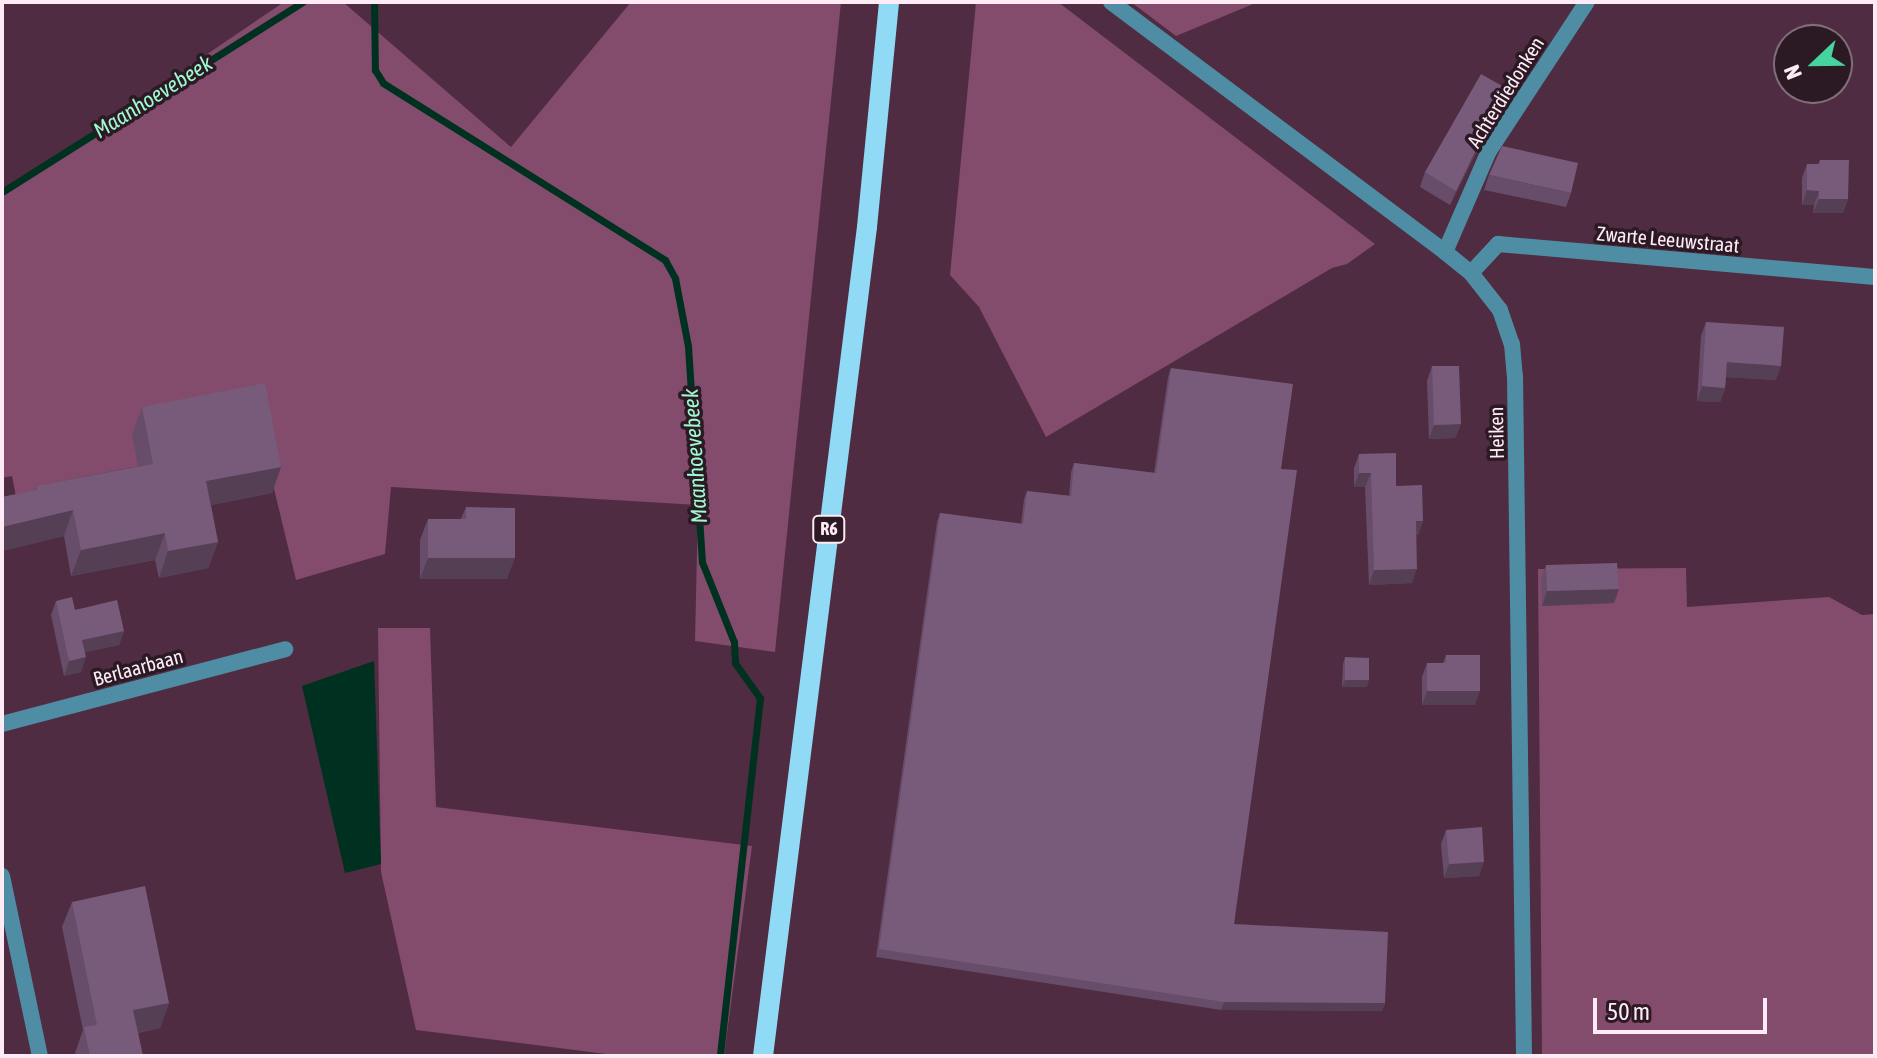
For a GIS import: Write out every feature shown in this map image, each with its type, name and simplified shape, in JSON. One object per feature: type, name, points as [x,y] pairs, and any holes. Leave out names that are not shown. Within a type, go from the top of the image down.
[{"type":"main road","name":"R6","points":[[763,1056],[865,243],[889,2]]},
{"type":"street","name":"Heiken","points":[[1111,2],[1445,252],[1471,273],[1500,310],[1512,344],[1515,376],[1524,1056]]},
{"type":"street","name":"Achterdiedonken","points":[[1445,252],[1489,151],[1587,2]]},
{"type":"street","name":"Zwarte Leeuwstraat","points":[[1471,273],[1498,244],[1875,277]]},
{"type":"street","name":"Berlaarbaan","points":[[2,724],[285,649]]},
{"type":"street","points":[[2,876],[40,1056]]},
{"type":"shaded area","points":[[284,2],[343,2],[511,147],[631,2],[841,2],[775,652],[695,641],[698,505],[391,487],[385,554],[296,580],[255,410],[143,490],[19,512],[12,476],[2,478],[2,193]]},
{"type":"shaded area","points":[[976,2],[1058,2],[1375,244],[1347,264],[1332,268],[1046,437],[979,307],[950,275]]},
{"type":"shaded area","points":[[1131,2],[1258,2],[1176,36]]},
{"type":"shaded area","points":[[1686,568],[1687,607],[1829,597],[1862,615],[1875,614],[1875,1056],[1542,1056],[1538,569]]},
{"type":"shaded area","points":[[378,628],[430,628],[436,807],[752,846],[724,1056],[622,1056],[416,1030],[381,872]]},
{"type":"shaded area","points":[[374,661],[381,864],[345,873],[302,686]]},
{"type":"building","points":[[1481,74],[1511,91],[1485,131],[1456,191],[1425,172]]},
{"type":"building","points":[[1502,146],[1578,163],[1571,193],[1489,175]]},
{"type":"building","points":[[1820,160],[1849,160],[1848,199],[1819,199],[1819,191],[1807,190],[1807,164],[1820,164]]},
{"type":"building","points":[[1706,322],[1784,327],[1781,366],[1727,362],[1725,388],[1702,386]]},
{"type":"building","points":[[1432,366],[1459,366],[1461,424],[1434,425]]},
{"type":"building","points":[[1171,368],[1293,384],[1281,469],[1297,470],[1234,924],[1388,932],[1385,1003],[1224,1002],[879,949],[940,513],[1023,524],[1027,491],[1071,496],[1074,463],[1156,473]]},
{"type":"building","points":[[265,383],[281,467],[206,481],[218,542],[168,551],[165,533],[81,550],[73,510],[2,527],[2,497],[37,490],[36,486],[153,464],[142,407]]},
{"type":"building","points":[[1396,453],[1396,486],[1422,485],[1423,521],[1416,521],[1417,569],[1374,570],[1371,473],[1359,473],[1359,454]]},
{"type":"building","points":[[466,507],[515,508],[515,558],[428,558],[428,519],[466,519]]},
{"type":"building","points":[[1617,563],[1619,589],[1547,591],[1546,565]]},
{"type":"building","points":[[72,597],[75,610],[117,600],[124,631],[82,640],[86,657],[69,661],[56,601]]},
{"type":"building","points":[[1446,655],[1480,655],[1480,691],[1427,691],[1427,663],[1446,663]]},
{"type":"building","points":[[1345,657],[1369,658],[1369,680],[1345,680]]},
{"type":"building","points":[[1482,827],[1484,862],[1449,864],[1446,830]]},
{"type":"building","points":[[145,886],[169,1003],[133,1010],[143,1056],[90,1056],[84,1027],[97,1025],[72,902]]},
{"type":"waterway","name":"Maanhoevebeek","points":[[2,192],[303,2]]},
{"type":"waterway","name":"Maanhoevebeek","points":[[374,2],[375,70],[383,83],[665,260],[675,278],[688,346],[702,562],[734,642],[735,663],[760,698],[720,1056]]}]
